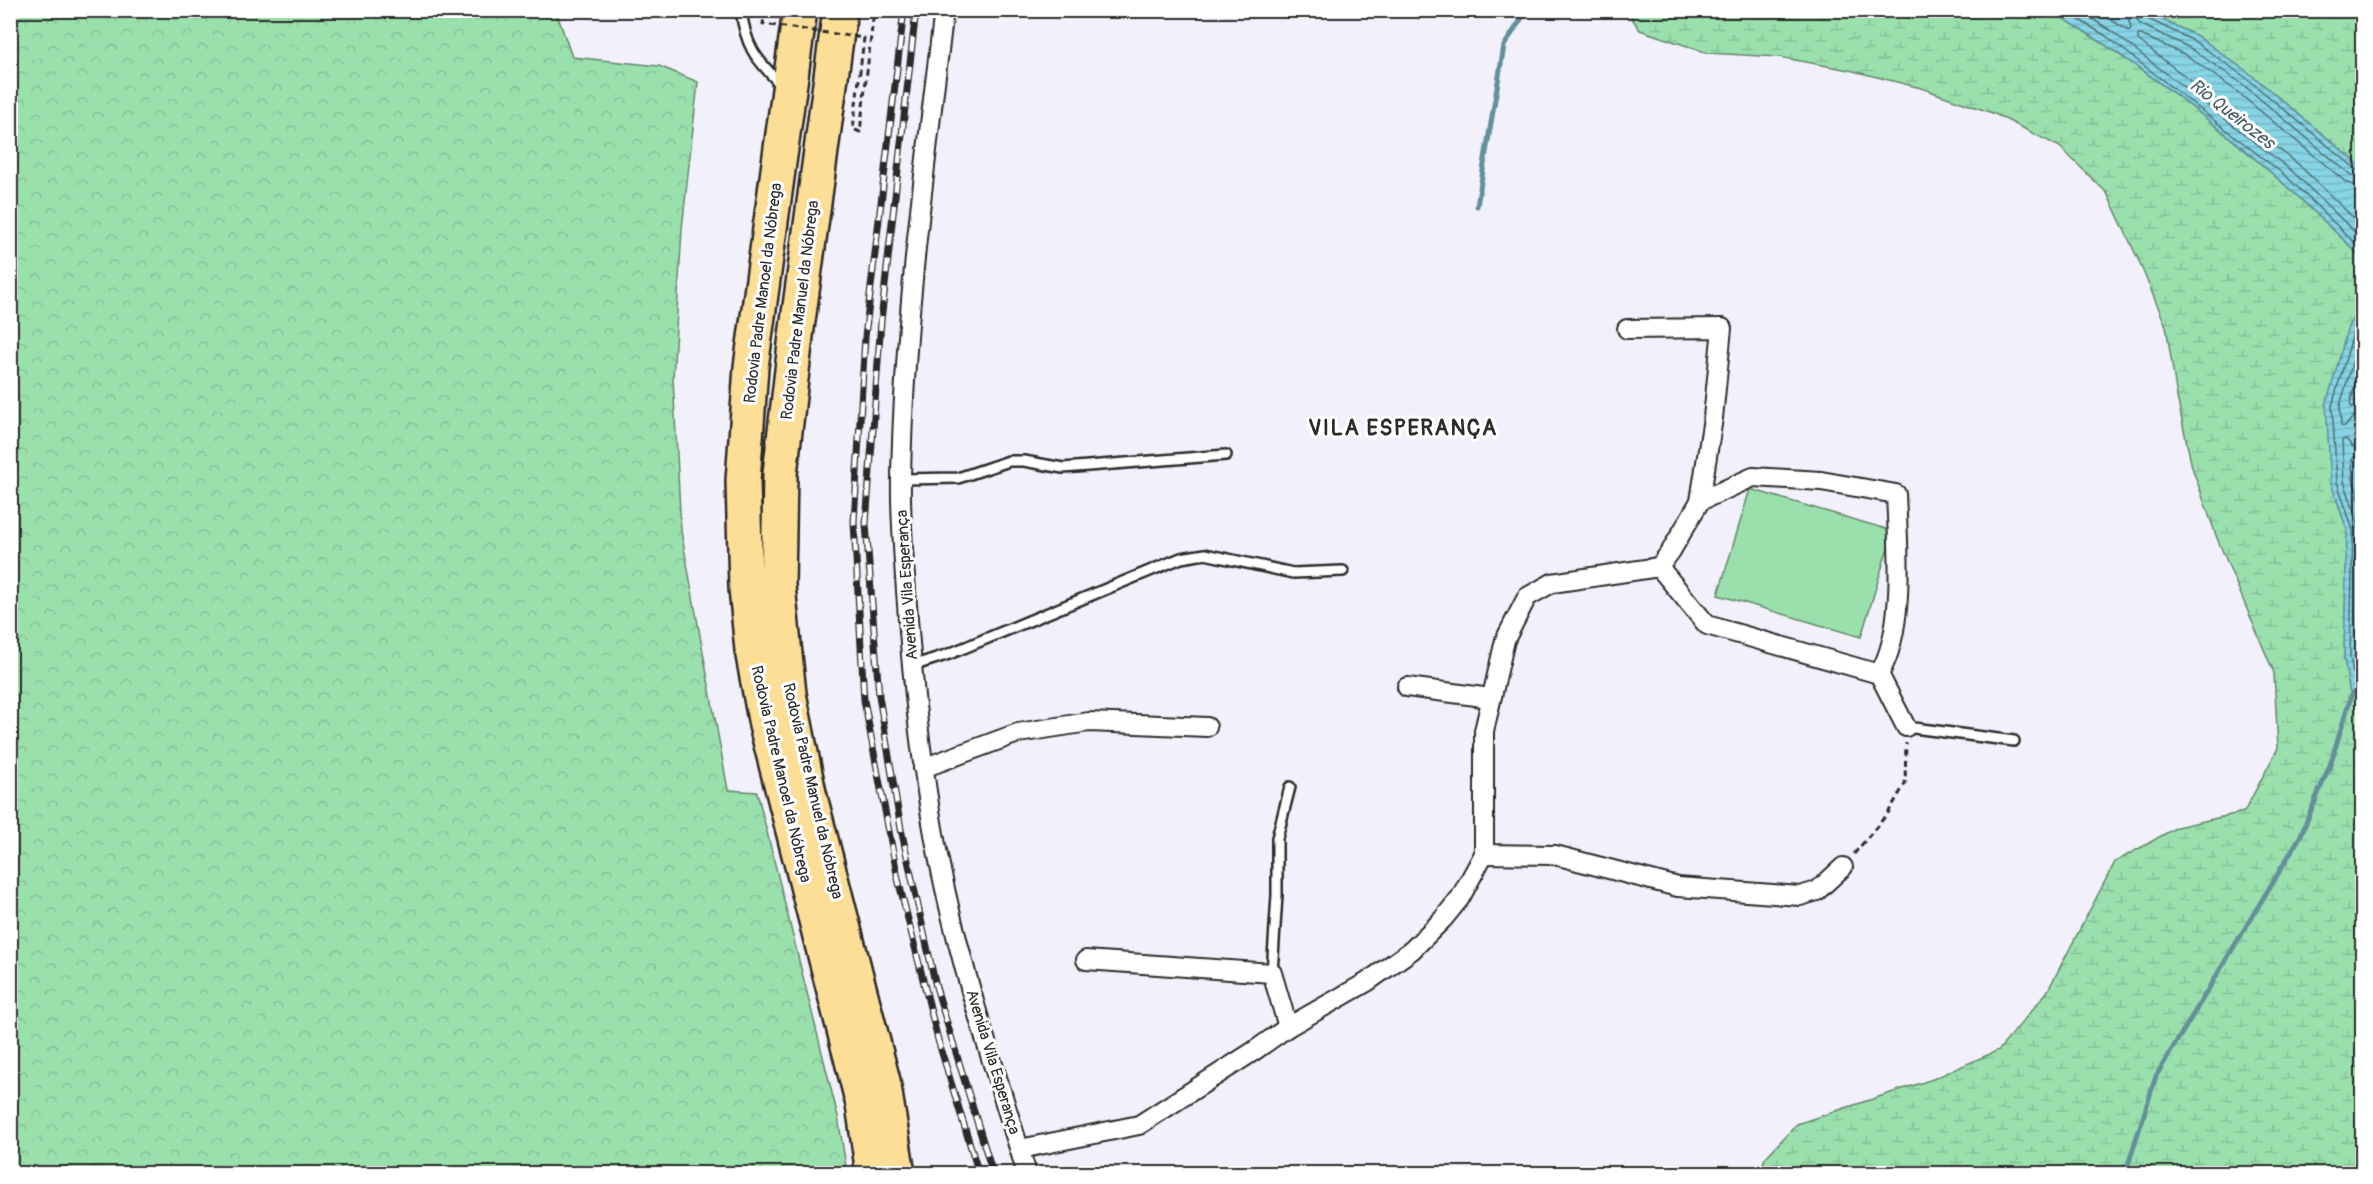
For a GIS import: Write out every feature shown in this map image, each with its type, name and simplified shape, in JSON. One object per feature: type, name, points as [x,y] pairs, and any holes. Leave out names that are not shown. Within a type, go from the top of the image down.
[{"type":"highway","name":"Rodovia Padre Manoel da Nóbrega","points":[[800,10],[751,367],[743,481],[746,588],[752,650],[766,726],[863,1104],[873,1173]]},
{"type":"highway","name":"Rodovia Padre Manuel da Nóbrega","points":[[840,10],[797,325],[780,474],[778,586],[789,694],[809,793],[883,1080],[898,1173]]},
{"type":"street","name":"Avenida Vila Esperança","points":[[944,10],[916,242],[906,353],[901,479],[904,557],[912,666],[923,768],[945,889],[984,1035],[1027,1173]]},
{"type":"street","points":[[1020,1149],[1138,1125],[1288,1027],[1367,982],[1412,950],[1443,920],[1460,898],[1484,854],[1484,731],[1505,640],[1527,597],[1552,583],[1659,567],[1671,552],[1701,501],[1713,418],[1722,328],[1627,329]]},
{"type":"street","points":[[1701,501],[1753,477],[1821,481],[1896,494],[1899,589],[1888,658],[1879,674]]},
{"type":"street","points":[[1659,567],[1707,625],[1879,674],[1906,727]]},
{"type":"street","points":[[1407,687],[1491,698]]},
{"type":"street","points":[[923,768],[1018,733],[1089,722],[1207,727]]},
{"type":"street","points":[[1484,854],[1555,855],[1678,887],[1800,896],[1817,891],[1843,867]]},
{"type":"street","points":[[1086,960],[1272,973],[1288,1027]]},
{"type":"lane","points":[[741,10],[744,34],[755,56],[788,93]]},
{"type":"lane","points":[[901,479],[958,478],[1009,461],[1024,461],[1063,468],[1226,455]]},
{"type":"lane","points":[[912,666],[949,654],[1181,558],[1205,554],[1293,573],[1342,571]]},
{"type":"lane","points":[[1906,727],[2014,741]]},
{"type":"lane","points":[[1272,973],[1277,895],[1277,838],[1290,787]]},
{"type":"path","points":[[765,10],[763,24],[864,38],[853,129],[860,132],[874,10]]},
{"type":"path","points":[[1843,867],[1888,813],[1905,784],[1906,727]]},
{"type":"green space","points":[[10,11],[556,11],[572,57],[659,66],[698,82],[682,229],[673,378],[681,531],[728,790],[757,792],[838,1117],[847,1173],[11,1173]]},
{"type":"green space","points":[[1627,11],[2051,11],[2135,65],[2175,94],[2253,157],[2327,223],[2362,258],[2362,300],[2348,327],[2331,483],[2347,530],[2344,658],[2351,698],[2362,673],[2362,1173],[1760,1173],[1765,1158],[1797,1124],[1933,1079],[1999,1050],[2047,992],[2115,862],[2177,827],[2244,812],[2278,748],[2274,673],[2217,538],[2192,467],[2177,397],[2166,326],[2107,193],[2060,147],[1995,114],[1921,88],[1849,70],[1779,57],[1708,53],[1640,30]]},
{"type":"green space","points":[[2143,11],[2362,11],[2362,167],[2249,73],[2197,36]]},
{"type":"green space","points":[[1750,489],[1893,531],[1861,637],[1718,595]]},
{"type":"water","name":"Rio Queirozes","points":[[2051,11],[2143,11],[2197,36],[2249,73],[2362,167],[2362,258],[2327,223],[2253,157],[2175,94],[2135,65]]},
{"type":"water","points":[[2362,300],[2362,417],[2359,431],[2362,448],[2362,673],[2351,700],[2344,658],[2347,530],[2331,483],[2326,405],[2348,327]]},
{"type":"waterway","points":[[1477,206],[1504,46],[1527,10]]},
{"type":"waterway","points":[[2115,1174],[2128,1165],[2156,1076],[2300,837],[2330,765],[2352,693]]},
{"type":"waterway","points":[[2055,1174],[2060,1170],[2076,1174]]},
{"type":"railway","points":[[904,10],[865,337],[854,522],[864,700],[898,879],[938,1040],[979,1174]]},
{"type":"railway","points":[[916,10],[881,321],[866,524],[879,696],[901,829],[936,987],[993,1174]]},
{"type":"district","name":"VILA ESPERANÇA","points":[[1403,428]]}]
